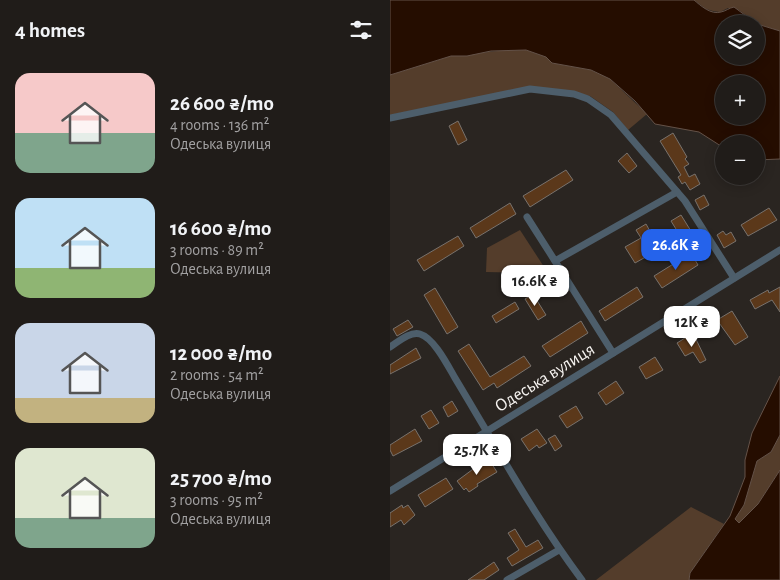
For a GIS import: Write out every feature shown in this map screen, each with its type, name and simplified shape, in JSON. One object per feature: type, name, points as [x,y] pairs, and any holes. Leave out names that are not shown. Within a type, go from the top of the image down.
[{"type":"street","points":[[390,118],[530,89],[574,94],[588,99],[611,115],[685,201],[734,278]]},
{"type":"street","points":[[555,261],[677,192]]},
{"type":"street","name":"Одеська вулиця","points":[[527,217],[613,353]]},
{"type":"street","name":"Одеська вулиця","points":[[390,491],[780,250]]},
{"type":"street","points":[[390,347],[410,334],[419,334],[428,338],[450,369],[488,432],[492,443],[559,550],[582,580]]},
{"type":"street","points":[[507,580],[559,550]]},
{"type":"shaded area","points":[[390,0],[694,0],[706,9],[717,13],[734,7],[745,15],[715,15],[715,65],[765,65],[765,26],[780,31],[780,159],[765,160],[765,135],[715,135],[715,142],[699,132],[655,124],[635,101],[610,79],[591,70],[552,63],[546,57],[526,50],[491,51],[467,56],[451,56],[390,75]]},
{"type":"shaded area","points":[[694,0],[780,0],[780,31],[765,26],[765,15],[745,15],[739,10],[728,8],[720,12],[706,9]]},
{"type":"shaded area","points":[[516,49],[526,50],[546,57],[552,63],[591,70],[610,79],[647,114],[628,130],[613,112],[590,96],[530,87],[390,115],[390,75],[451,56]]},
{"type":"shaded area","points":[[520,230],[548,273],[486,272],[487,248]]},
{"type":"shaded area","points":[[780,376],[780,435],[771,452],[757,461],[744,505],[735,519],[739,523],[758,504],[780,470],[780,580],[689,580],[690,573],[730,516],[745,477],[745,460],[752,433]]},
{"type":"shaded area","points":[[780,435],[780,470],[758,504],[739,524],[734,519],[744,505],[757,461],[771,452]]},
{"type":"shaded area","points":[[691,507],[724,524],[690,573],[689,580],[596,580]]},
{"type":"building","points":[[458,121],[467,140],[458,145],[449,126]]},
{"type":"building","points":[[673,133],[687,157],[685,159],[689,164],[684,167],[689,177],[695,174],[700,184],[690,190],[685,182],[682,184],[678,177],[681,175],[660,141]]},
{"type":"building","points":[[627,153],[637,166],[629,173],[618,161]]},
{"type":"building","points":[[566,170],[573,180],[530,207],[523,196]]},
{"type":"building","points":[[704,195],[709,205],[700,210],[695,200]]},
{"type":"building","points":[[510,203],[516,214],[476,238],[470,228]]},
{"type":"building","points":[[769,208],[777,220],[748,236],[741,225]]},
{"type":"building","points":[[681,215],[704,252],[694,258],[671,221]]},
{"type":"building","points":[[646,224],[660,249],[635,263],[625,247],[641,238],[636,230]]},
{"type":"building","points":[[723,231],[726,235],[731,232],[736,241],[724,248],[717,235]]},
{"type":"building","points":[[458,236],[464,246],[424,271],[417,260]]},
{"type":"building","points":[[691,253],[698,265],[662,288],[654,276]]},
{"type":"building","points":[[637,287],[643,297],[605,321],[599,311]]},
{"type":"building","points":[[780,287],[780,312],[772,300],[755,309],[750,300],[768,290],[769,293]]},
{"type":"building","points":[[435,288],[458,327],[447,334],[424,295]]},
{"type":"building","points":[[533,294],[546,315],[538,320],[525,299]]},
{"type":"building","points":[[515,302],[519,309],[496,323],[492,316]]},
{"type":"building","points":[[732,311],[748,337],[735,345],[717,320]]},
{"type":"building","points":[[408,320],[413,327],[397,336],[393,329]]},
{"type":"building","points":[[581,321],[588,333],[550,357],[542,346]]},
{"type":"building","points":[[693,333],[706,360],[700,363],[693,352],[685,356],[677,343]]},
{"type":"building","points":[[469,344],[490,377],[524,356],[531,366],[497,388],[494,383],[483,390],[458,351]]},
{"type":"building","points":[[416,348],[421,358],[390,374],[390,365]]},
{"type":"building","points":[[655,357],[663,370],[646,379],[639,367]]},
{"type":"building","points":[[616,381],[624,393],[606,405],[598,393]]},
{"type":"building","points":[[452,401],[458,411],[448,417],[443,407]]},
{"type":"building","points":[[576,406],[583,418],[567,428],[559,416]]},
{"type":"building","points":[[431,410],[439,423],[429,429],[421,416]]},
{"type":"building","points":[[415,429],[422,441],[393,456],[390,445]]},
{"type":"building","points":[[537,429],[547,443],[539,448],[537,445],[529,451],[521,439]]},
{"type":"building","points":[[555,435],[562,446],[555,451],[548,439]]},
{"type":"building","points":[[488,458],[497,472],[477,484],[478,486],[469,492],[466,488],[464,490],[457,481]]},
{"type":"building","points":[[446,478],[453,489],[425,507],[418,495]]},
{"type":"building","points":[[402,505],[403,508],[408,505],[415,515],[404,525],[401,520],[390,527],[390,513]]},
{"type":"building","points":[[515,529],[526,547],[538,540],[543,548],[512,566],[507,558],[519,550],[508,533]]},
{"type":"building","points":[[494,562],[499,570],[484,580],[468,580]]}]
